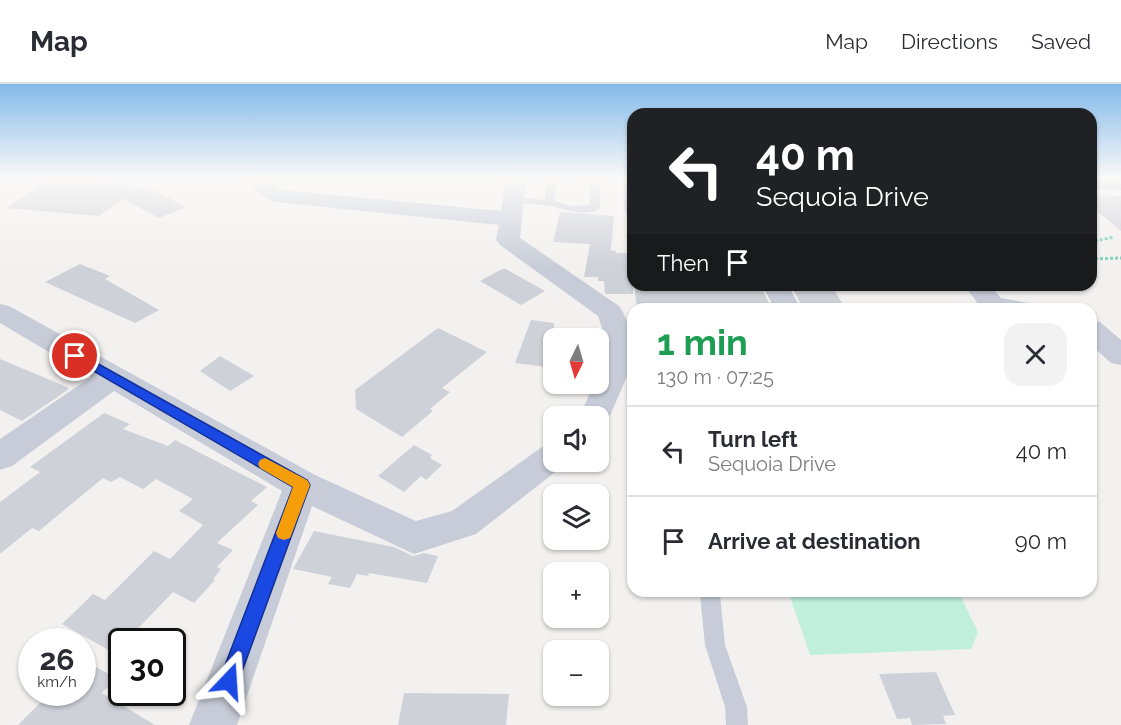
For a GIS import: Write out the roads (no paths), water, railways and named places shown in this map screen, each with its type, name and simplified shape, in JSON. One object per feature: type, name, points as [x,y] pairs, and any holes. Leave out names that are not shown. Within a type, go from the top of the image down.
[{"type":"street","points":[[511,209],[508,240],[622,316],[614,374],[599,406]]},
{"type":"street","points":[[979,299],[995,303]]},
{"type":"street","points":[[0,312],[302,485],[414,538],[462,522],[543,464]]},
{"type":"street","points":[[1097,334],[1121,356]]},
{"type":"street","points":[[0,458],[112,377]]},
{"type":"street","points":[[213,725],[302,485]]},
{"type":"lane","points":[[710,597],[715,645],[736,707],[738,725]]}]
